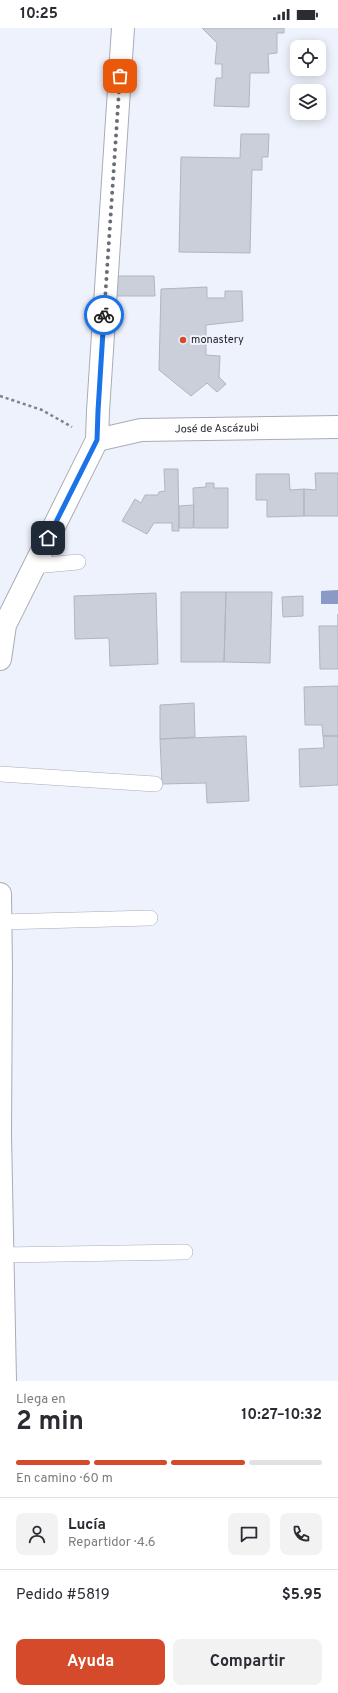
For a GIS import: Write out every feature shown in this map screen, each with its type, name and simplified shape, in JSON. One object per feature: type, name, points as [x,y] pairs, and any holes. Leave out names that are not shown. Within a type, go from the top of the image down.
[{"type":"street","points":[[0,659],[5,625],[97,440],[123,28]]},
{"type":"street","name":"José de Ascázubi","points":[[97,440],[141,430],[338,427]]},
{"type":"street","points":[[0,894],[0,1136],[5,1381]]},
{"type":"lane","points":[[34,566],[78,562]]},
{"type":"lane","points":[[0,774],[155,784]]},
{"type":"lane","points":[[0,922],[150,918]]},
{"type":"lane","points":[[2,1255],[185,1252]]},
{"type":"path","points":[[0,396],[42,410],[97,440]]},
{"type":"water","points":[[338,590],[338,604],[321,604],[321,591]]},
{"type":"building","points":[[202,28],[284,28],[284,33],[277,33],[277,53],[268,54],[269,73],[250,73],[249,107],[214,106],[216,78],[222,78],[222,64],[215,64],[217,43]]},
{"type":"building","points":[[241,134],[269,134],[268,157],[262,157],[262,170],[252,170],[250,253],[179,252],[181,157],[240,158]]},
{"type":"building","points":[[117,276],[154,276],[155,296],[117,296]]},
{"type":"building","name":"monastery","points":[[207,287],[207,298],[225,298],[225,291],[242,291],[243,321],[206,325],[206,355],[220,356],[219,377],[226,384],[217,392],[207,383],[191,396],[159,370],[161,289]]},
{"type":"building","points":[[164,469],[178,469],[179,531],[172,531],[172,523],[154,523],[147,534],[122,521],[135,499],[141,503],[145,495],[158,495],[159,492],[165,491]]},
{"type":"building","points":[[315,473],[338,473],[338,516],[304,516],[304,489],[316,490]]},
{"type":"building","points":[[256,474],[289,474],[290,490],[304,489],[304,516],[267,517],[267,500],[256,500]]},
{"type":"building","points":[[206,483],[214,483],[214,488],[228,488],[228,528],[194,528],[193,488],[206,487]]},
{"type":"building","points":[[194,505],[193,528],[179,528],[179,506]]},
{"type":"building","points":[[181,592],[226,592],[224,662],[181,662]]},
{"type":"building","points":[[226,592],[272,592],[270,663],[224,662]]},
{"type":"building","points":[[156,593],[158,664],[110,666],[109,638],[75,639],[74,596]]},
{"type":"building","points":[[303,596],[303,616],[283,617],[282,597]]},
{"type":"building","points":[[319,626],[338,626],[338,669],[320,669]]},
{"type":"building","points":[[338,686],[338,736],[323,736],[322,725],[305,725],[304,687]]},
{"type":"building","points":[[194,703],[195,737],[160,739],[160,705]]},
{"type":"building","points":[[246,736],[249,801],[207,803],[206,783],[162,784],[160,739]]},
{"type":"building","points":[[323,736],[338,736],[338,785],[300,787],[299,749],[324,748]]},
{"type":"way so far","points":[[104,315],[120,76]]},
{"type":"place","name":"monastery","points":[[183,340]]},
{"type":"route","points":[[48,538],[97,440],[104,315]]}]
